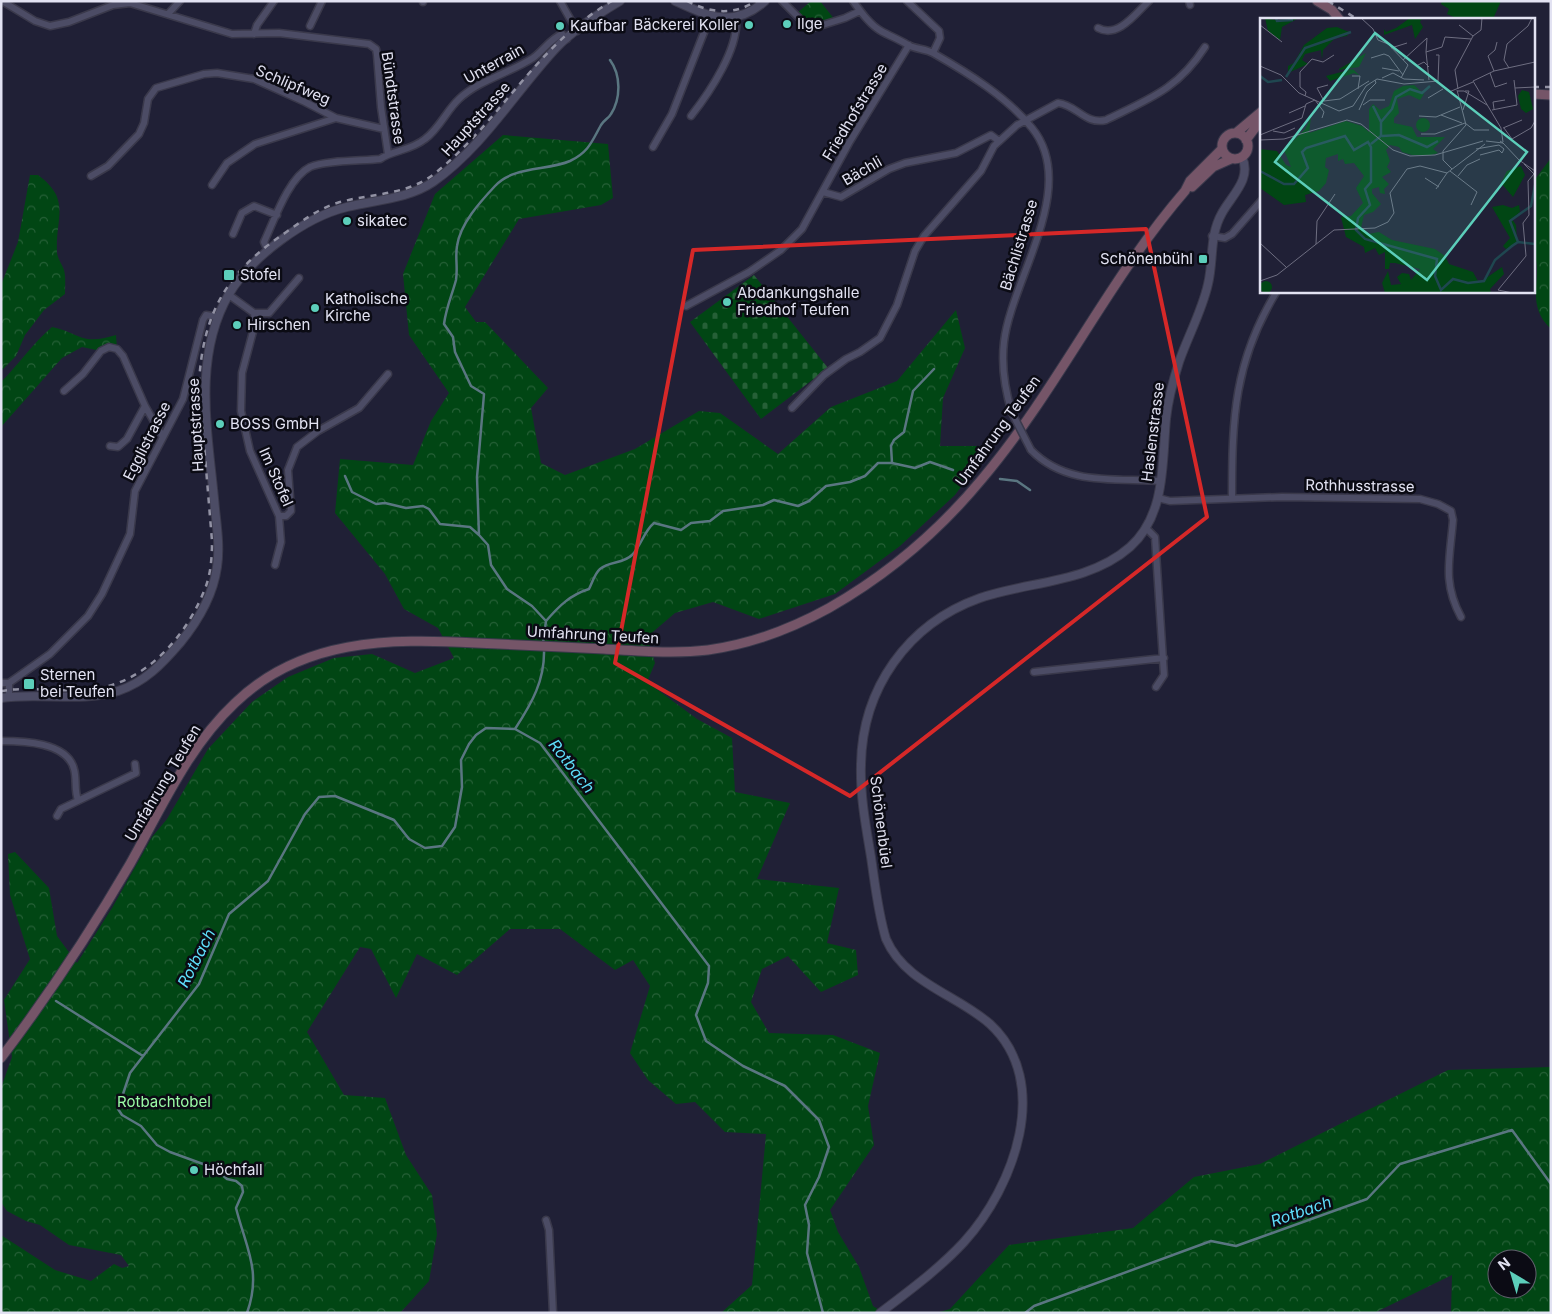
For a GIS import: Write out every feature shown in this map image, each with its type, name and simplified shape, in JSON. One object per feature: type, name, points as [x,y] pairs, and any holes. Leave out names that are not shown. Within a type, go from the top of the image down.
[{"type":"main road","points":[[1317,1],[1332,10],[1338,18]]},
{"type":"main road","points":[[1534,94],[1551,95]]},
{"type":"main road","points":[[1260,113],[1236,133],[1225,138],[1222,150],[1231,158],[1242,157],[1247,149],[1246,140],[1260,121]]},
{"type":"main road","points":[[1236,133],[1246,140]]},
{"type":"main road","name":"Umfahrung Teufen","points":[[1,1058],[92,928],[182,772],[208,733],[236,702],[262,680],[289,664],[320,652],[358,644],[404,640],[648,652],[707,650],[769,636],[808,619],[870,582],[910,552],[967,497],[1000,457],[1038,403],[1121,274],[1185,191],[1190,181],[1222,150]]},
{"type":"main road","name":"Umfahrung Teufen","points":[[1185,191],[1213,167],[1231,158]]},
{"type":"street","name":"Bündtstrasse","points":[[2,1],[35,21],[50,26],[68,22],[113,5],[130,3],[232,34],[279,33],[364,42],[374,47],[377,55],[388,154]]},
{"type":"street","points":[[168,14],[180,1]]},
{"type":"street","points":[[254,34],[257,25],[274,1]]},
{"type":"street","points":[[310,26],[322,1]]},
{"type":"street","points":[[560,1],[577,31]]},
{"type":"street","name":"Hauptstrasse","points":[[5,697],[93,696],[129,686],[150,675],[166,660],[201,614],[212,589],[218,559],[205,384],[207,363],[218,317],[229,295],[246,271],[268,251],[326,214],[350,206],[411,193],[433,182],[491,127],[544,61],[577,31],[620,1]]},
{"type":"street","points":[[675,1],[710,17],[736,17],[753,10],[765,1]]},
{"type":"street","points":[[782,1],[810,29],[845,18],[860,11]]},
{"type":"street","name":"Bächlistrasse","points":[[853,1],[860,11],[881,31],[909,45],[933,53],[986,87],[1026,121],[1043,147],[1048,168],[1048,185],[1041,226],[1012,308],[1004,342],[1003,372],[1012,413],[1031,450],[1049,466],[1074,475],[1161,481]]},
{"type":"street","points":[[907,1],[940,31],[940,38],[933,53]]},
{"type":"street","points":[[1098,28],[1105,31],[1118,30],[1149,1]]},
{"type":"street","points":[[653,146],[672,114],[710,17]]},
{"type":"street","points":[[691,116],[712,89],[737,34],[736,17]]},
{"type":"street","name":"Unterrain","points":[[268,251],[264,242],[277,215],[296,178],[311,166],[380,159],[388,154],[409,149],[425,139],[439,126],[458,99],[468,92],[533,57],[557,36],[562,34],[567,39]]},
{"type":"street","name":"Friedhofstrasse","points":[[823,192],[909,45]]},
{"type":"street","points":[[792,408],[830,370],[880,338],[897,305],[915,251],[924,236],[981,170],[994,146],[1017,125],[1058,103],[1069,106],[1090,120],[1097,122],[1106,120],[1157,96],[1172,85],[1197,61],[1205,47]]},
{"type":"street","name":"Schlipfweg","points":[[91,176],[108,166],[139,134],[144,123],[148,99],[156,88],[204,74],[217,73],[254,79],[336,118],[384,129]]},
{"type":"street","points":[[212,185],[228,163],[255,144],[336,118]]},
{"type":"street","name":"Bächli","points":[[823,192],[841,197],[877,175],[905,163],[956,153],[991,135],[999,141]]},
{"type":"street","name":"Haslenstrasse","points":[[1000,592],[1094,570],[1130,546],[1146,528],[1158,498],[1161,481],[1169,396],[1185,344],[1208,284],[1212,236],[1222,211],[1243,179],[1245,169],[1242,157]]},
{"type":"street","points":[[686,306],[749,272],[781,250],[802,229],[823,192]]},
{"type":"street","points":[[1212,236],[1225,238],[1232,234],[1260,202]]},
{"type":"street","points":[[233,234],[242,213],[254,206],[277,215]]},
{"type":"street","points":[[229,295],[254,313],[269,314],[299,278]]},
{"type":"street","points":[[1232,498],[1232,445],[1239,382],[1260,319],[1276,292]]},
{"type":"street","name":"Im Stofel","points":[[254,313],[255,324],[242,373],[241,411],[250,451],[279,516],[281,542],[275,565]]},
{"type":"street","name":"Egglistrasse","points":[[9,683],[50,654],[88,616],[102,594],[130,534],[135,491],[183,399],[203,320],[206,315],[218,317]]},
{"type":"street","points":[[64,391],[83,374],[100,351],[109,347],[117,349],[123,356],[146,406],[163,437]]},
{"type":"street","points":[[279,516],[286,516],[291,511],[288,470],[296,447],[318,430],[359,408],[388,374]]},
{"type":"street","points":[[110,446],[118,447],[127,439],[146,406]]},
{"type":"street","name":"Rothhusstrasse","points":[[1158,498],[1170,502],[1232,498],[1420,500],[1438,504],[1451,511],[1453,520],[1448,585],[1451,599],[1460,618]]},
{"type":"street","points":[[1146,528],[1155,537],[1164,658],[1164,675],[1156,687]]},
{"type":"street","name":"Schönenbüel","points":[[880,1313],[925,1279],[965,1241],[980,1222],[1002,1183],[1011,1162],[1022,1116],[1023,1097],[1017,1061],[1010,1046],[987,1022],[915,975],[898,960],[890,947],[882,928],[864,813],[861,774],[862,739],[866,717],[876,690],[892,662],[912,639],[941,616],[962,605],[1000,592]]},
{"type":"street","points":[[1034,672],[1164,658]]},
{"type":"street","points":[[1,683],[9,683],[5,697]]},
{"type":"street","points":[[1,741],[38,742],[65,756],[74,767],[78,800]]},
{"type":"street","points":[[57,816],[61,809],[136,773],[135,764]]},
{"type":"street","points":[[546,1220],[549,1230],[553,1313]]},
{"type":"highlighted area","points":[[1146,229],[1207,517],[850,796],[615,663],[693,250]]},
{"type":"green space","points":[[811,1],[820,1],[835,20],[810,27],[796,14]]},
{"type":"green space","points":[[1442,1],[1501,1],[1493,18],[1456,18],[1447,14],[1449,9],[1441,4]]},
{"type":"green space","name":"Rotbachtobel","points":[[503,135],[608,144],[613,198],[601,205],[519,219],[465,307],[476,322],[485,322],[548,388],[531,408],[541,463],[565,475],[635,449],[699,411],[720,413],[778,454],[831,407],[897,381],[956,310],[965,348],[943,398],[940,446],[991,446],[955,495],[900,546],[835,594],[759,619],[713,602],[675,613],[647,637],[655,663],[647,682],[697,719],[732,738],[735,792],[790,803],[757,879],[839,888],[827,943],[856,950],[858,975],[821,992],[788,956],[762,969],[751,1002],[769,1033],[833,1035],[880,1053],[868,1106],[874,1145],[830,1210],[838,1232],[859,1267],[873,1306],[884,1313],[721,1313],[752,1285],[766,1134],[725,1132],[695,1102],[676,1104],[648,1080],[630,1053],[650,986],[633,960],[615,970],[560,929],[510,929],[457,975],[417,954],[396,998],[371,949],[360,947],[307,1032],[344,1095],[385,1098],[406,1155],[432,1195],[437,1234],[429,1281],[400,1313],[1,1313],[1,1235],[55,1270],[91,1281],[114,1264],[122,1268],[129,1266],[121,1255],[69,1245],[40,1225],[26,1221],[7,1211],[1,1202],[1,1088],[12,1057],[4,1000],[30,959],[10,895],[8,854],[15,852],[49,888],[57,936],[77,963],[112,908],[152,837],[167,819],[208,749],[252,702],[288,677],[334,658],[372,654],[415,673],[454,658],[438,628],[404,609],[385,574],[335,513],[340,459],[413,465],[431,421],[449,393],[409,335],[403,274],[435,194]]},
{"type":"green space","points":[[1551,158],[1551,329],[1538,309],[1536,299],[1534,181]]},
{"type":"green space","points":[[30,175],[38,175],[48,184],[58,201],[60,210],[57,252],[65,273],[65,294],[44,310],[25,335],[16,356],[1,371],[1,285],[18,242]]},
{"type":"green space","points":[[754,275],[828,368],[761,419],[690,322]]},
{"type":"green space","points":[[52,327],[87,339],[100,339],[116,335],[117,349],[101,351],[82,347],[62,358],[1,427],[1,382]]},
{"type":"green space","points":[[1551,1067],[1551,1313],[1451,1313],[1452,1275],[1374,1313],[936,1313],[950,1309],[1009,1245],[1133,1228],[1194,1177],[1260,1164],[1448,1070]]},
{"type":"waterway","points":[[543,643],[546,621],[532,606],[507,589],[491,565],[488,545],[479,535],[477,477],[484,394],[471,386],[455,352],[453,337],[444,324],[456,280],[457,246],[466,222],[483,199],[502,180],[521,172],[570,161],[586,150],[602,123],[610,115],[617,101],[618,79],[610,60]]},
{"type":"waterway","points":[[546,621],[565,602],[576,594],[589,589],[600,569],[625,560],[632,555],[654,523],[681,530],[691,523],[710,521],[723,511],[763,505],[774,500],[798,506],[809,501],[826,486],[850,482],[865,476],[878,463],[892,463],[891,446],[894,440],[904,432],[913,391],[934,369]]},
{"type":"waterway","points":[[892,463],[915,468],[930,462],[953,470]]},
{"type":"waterway","points":[[345,476],[352,492],[376,504],[385,503],[406,508],[423,506],[429,509],[440,524],[470,527],[479,535]]},
{"type":"waterway","points":[[1000,479],[1017,481],[1030,490]]},
{"type":"waterway","points":[[515,729],[527,710],[540,681],[544,649]]},
{"type":"waterway","name":"Rotbach","points":[[247,1313],[251,1298],[253,1272],[236,1208],[243,1192],[242,1186],[236,1181],[227,1179],[214,1168],[170,1152],[157,1145],[141,1126],[122,1115],[118,1109],[130,1073],[199,984],[229,914],[268,881],[305,814],[319,797],[335,796],[394,820],[409,839],[425,848],[442,846],[455,827],[462,787],[461,760],[476,735],[486,728],[515,729],[540,743],[709,966],[708,983],[696,1015],[706,1041],[743,1066],[785,1086],[819,1120],[829,1147],[819,1177],[805,1205],[809,1225],[807,1253],[823,1313]]},
{"type":"waterway","points":[[56,1001],[143,1056]]},
{"type":"waterway","name":"Rotbach","points":[[1025,1313],[1034,1306],[1211,1241],[1236,1246],[1367,1199],[1400,1164],[1512,1130],[1551,1184]]},
{"type":"railway","points":[[1,691],[24,689],[81,690],[112,685],[147,667],[163,654],[188,622],[206,586],[212,552],[199,383],[201,358],[213,315],[233,279],[265,248],[317,212],[337,203],[400,190],[423,181],[434,174],[479,131],[561,40],[585,19],[612,1]]},
{"type":"railway","points":[[687,1],[704,8],[721,11],[739,9],[756,1]]},
{"type":"railway","points":[[1328,1],[1355,18]]},
{"type":"railway","points":[[1534,87],[1551,87]]},
{"type":"place","name":"Ilge","points":[[787,24]]},
{"type":"place","name":"Bäckerei Koller","points":[[749,25]]},
{"type":"place","name":"Kaufbar","points":[[560,26]]},
{"type":"place","name":"sikatec","points":[[347,221]]},
{"type":"place","name":"Schönenbühl","points":[[1203,259]]},
{"type":"place","name":"Stofel","points":[[229,275]]},
{"type":"place","name":"Abdankungshalle Friedhof Teufen","points":[[727,302]]},
{"type":"place","name":"Katholische Kirche","points":[[315,308]]},
{"type":"place","name":"Hirschen","points":[[237,325]]},
{"type":"place","name":"BOSS GmbH","points":[[220,424]]},
{"type":"place","name":"Sternen bei Teufen","points":[[29,684]]},
{"type":"place","name":"Höchfall","points":[[194,1170]]}]
